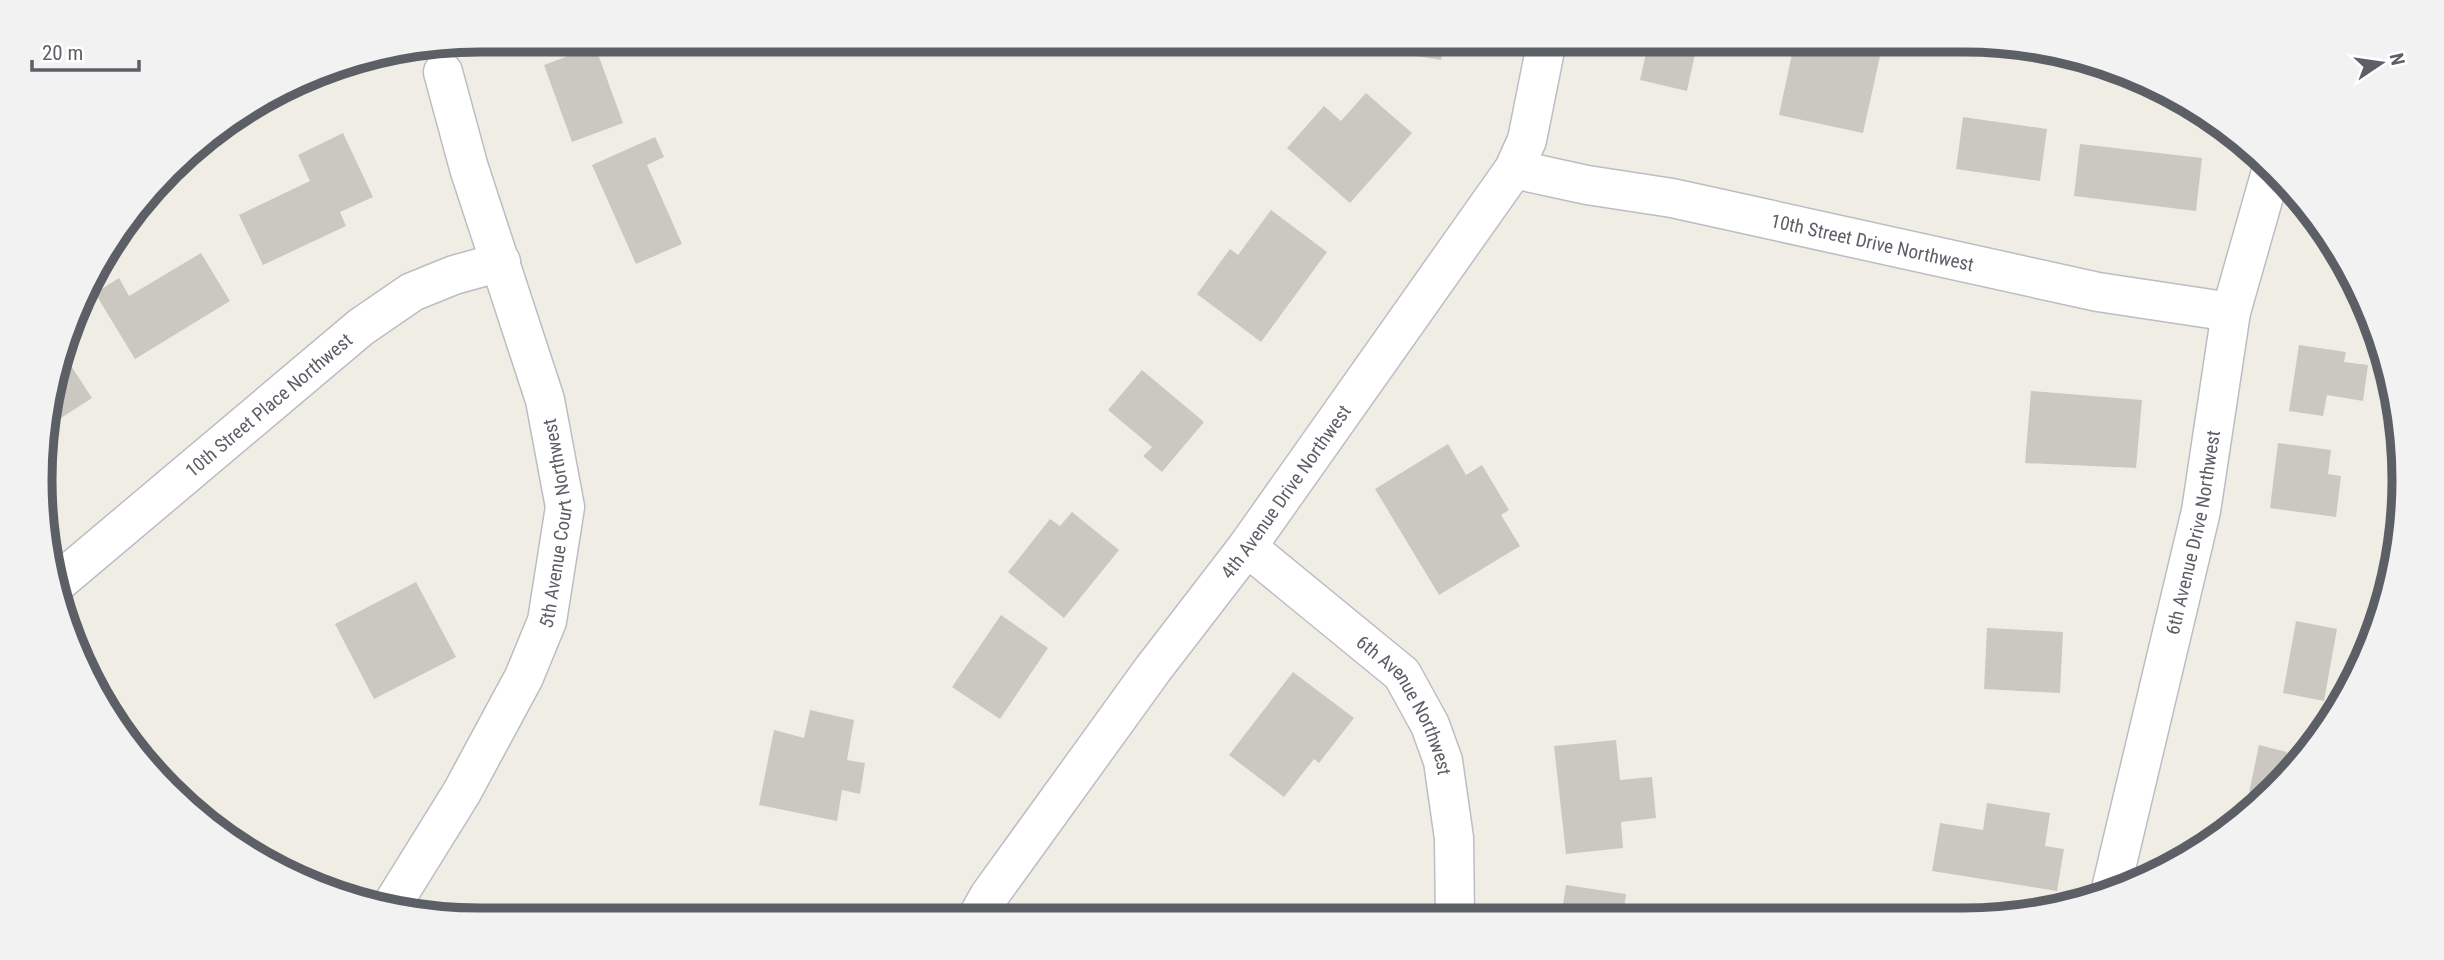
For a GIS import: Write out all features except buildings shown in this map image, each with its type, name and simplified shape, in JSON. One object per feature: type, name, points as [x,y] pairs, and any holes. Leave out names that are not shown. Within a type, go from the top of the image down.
[{"type":"street","name":"4th Avenue Drive Northwest","points":[[982,908],[1153,669],[1247,547],[1514,169],[1527,140],[1544,52]]},
{"type":"street","name":"5th Avenue Court Northwest","points":[[396,899],[462,792],[524,677],[547,621],[559,559],[565,507],[545,400],[469,168],[443,72]]},
{"type":"street","name":"10th Street Drive Northwest","points":[[1514,169],[1587,185],[1672,198],[2098,292],[2231,312]]},
{"type":"street","name":"6th Avenue Drive Northwest","points":[[2113,881],[2201,511],[2231,312],[2268,181]]},
{"type":"street","name":"10th Street Place Northwest","points":[[64,577],[361,327],[412,292],[454,275],[501,261]]},
{"type":"street","name":"6th Avenue Northwest","points":[[1247,547],[1402,674],[1430,725],[1443,761],[1454,838],[1455,908]]}]
